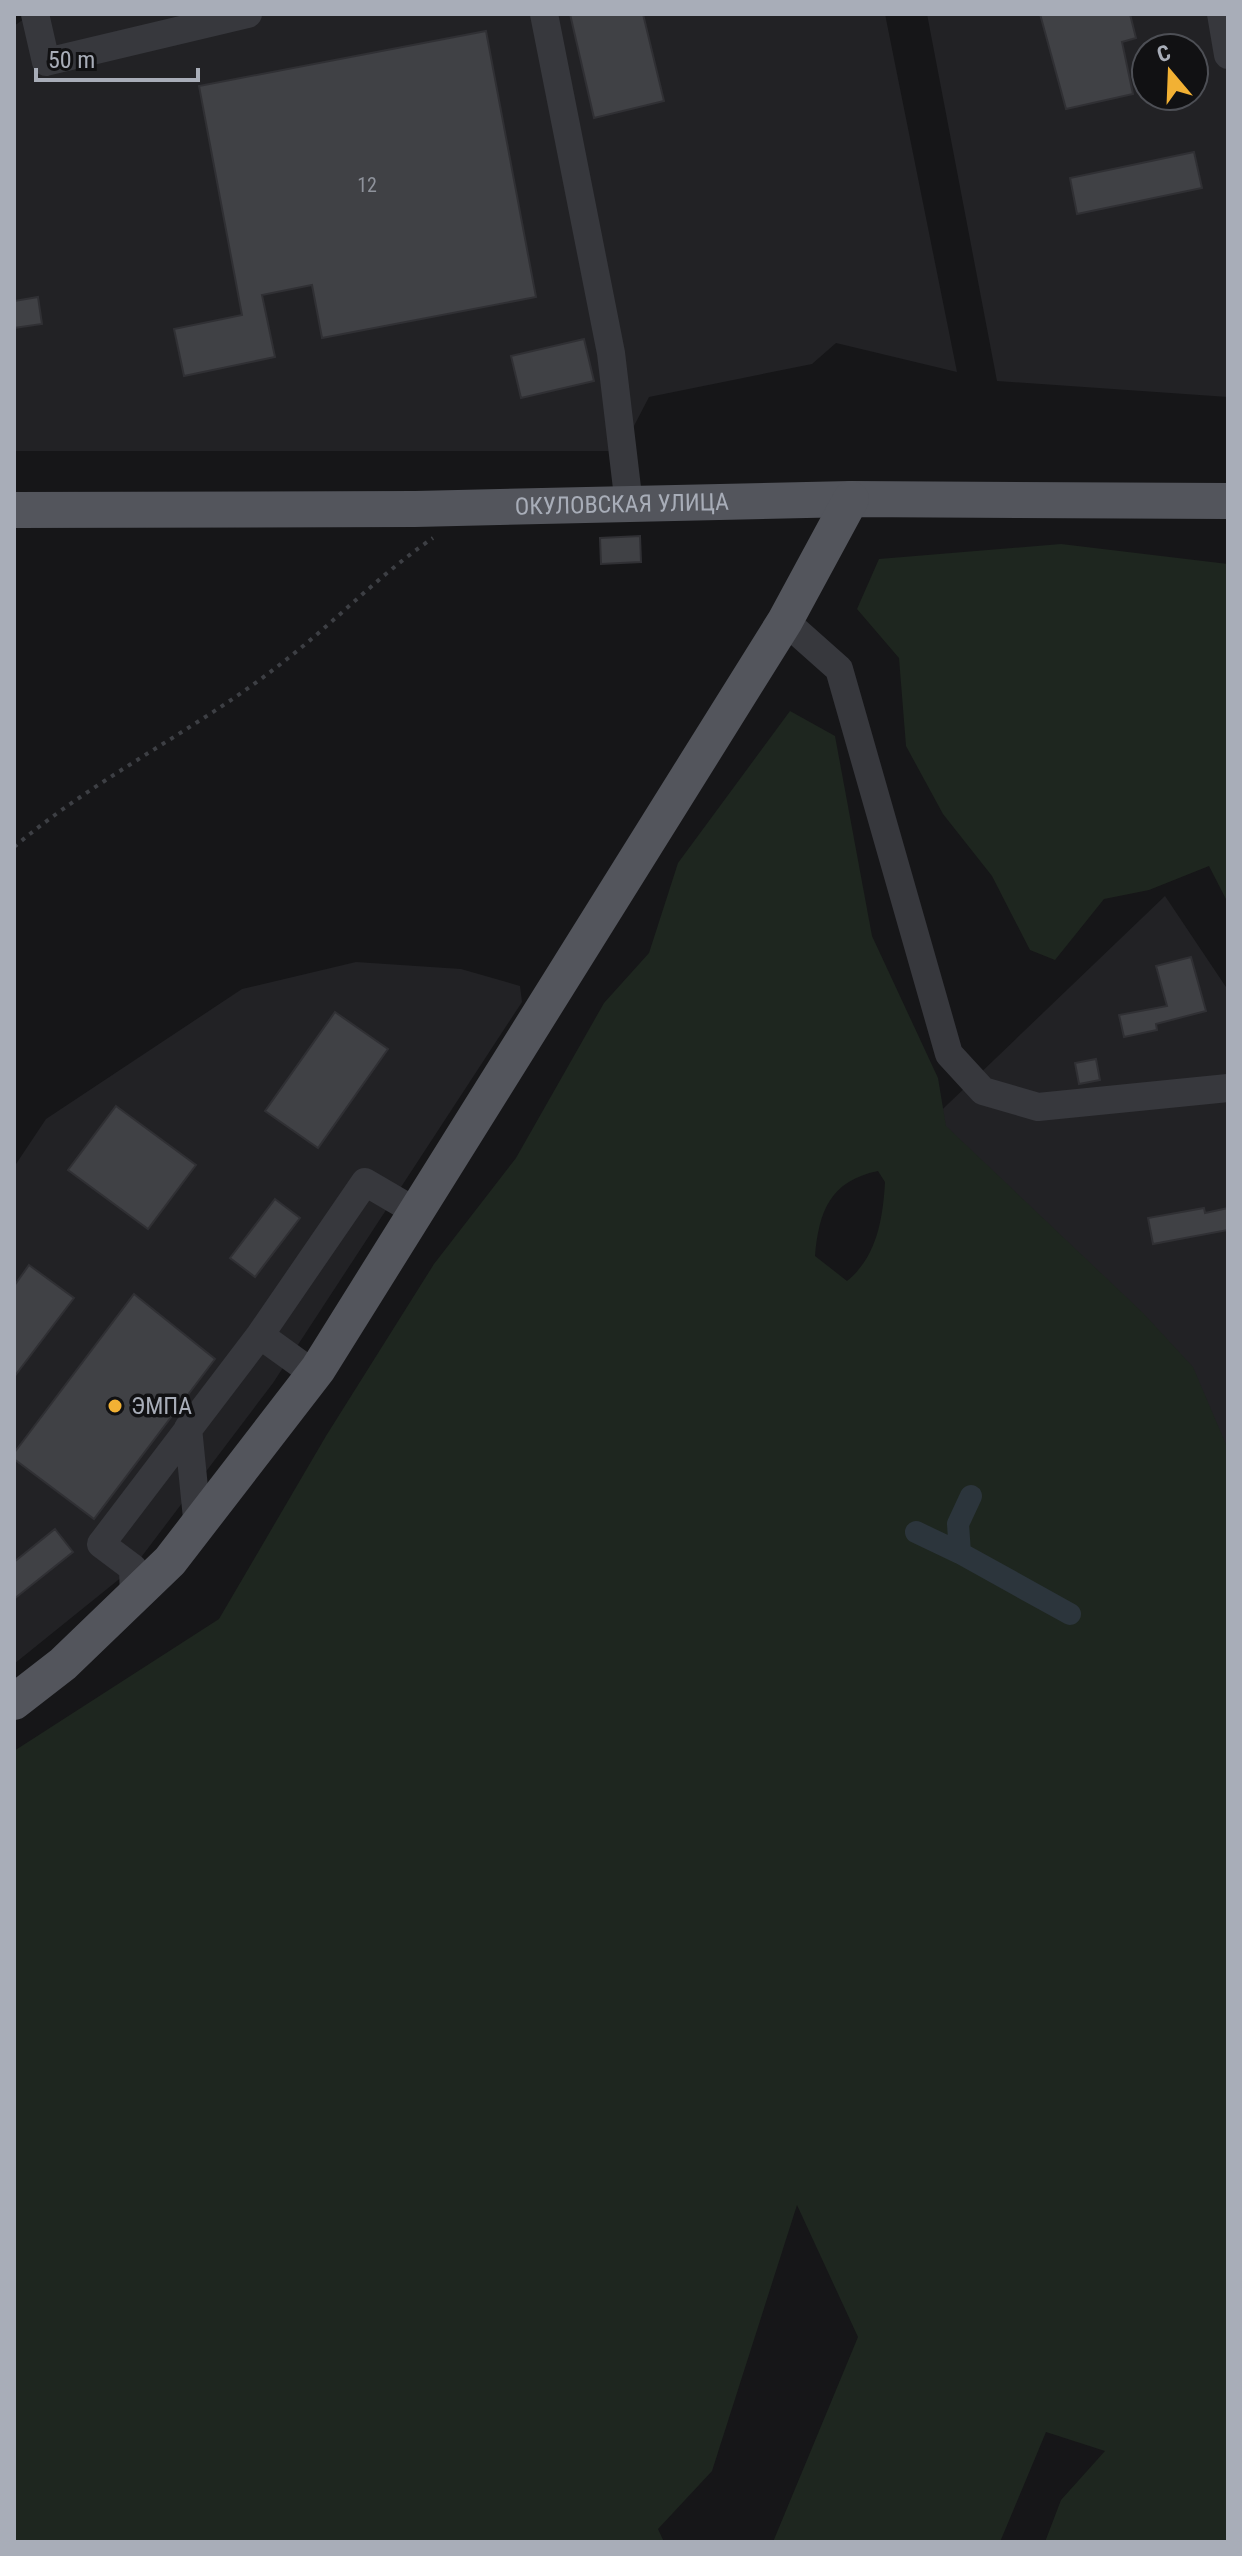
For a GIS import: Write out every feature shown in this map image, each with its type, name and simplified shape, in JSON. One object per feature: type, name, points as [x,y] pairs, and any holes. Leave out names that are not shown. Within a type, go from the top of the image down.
[{"type":"main road","name":"ОКУЛОВСКАЯ УЛИЦА","points":[[14,510],[629,505],[851,499],[1228,501]]},
{"type":"main road","points":[[15,1701],[63,1664],[134,1599],[198,1528],[314,1374],[418,1213],[785,621],[851,499]]},
{"type":"lane","points":[[35,14],[46,62],[248,14]]},
{"type":"lane","points":[[544,14],[611,353],[629,505]]},
{"type":"lane","points":[[1221,14],[1228,55]]},
{"type":"lane","points":[[785,621],[839,669],[949,1054],[983,1091],[1038,1107],[1228,1088]]},
{"type":"lane","points":[[134,1599],[133,1568],[101,1544],[260,1335],[365,1182],[418,1213]]},
{"type":"lane","points":[[260,1335],[314,1374]]},
{"type":"lane","points":[[188,1428],[198,1528]]},
{"type":"path","points":[[14,847],[55,812],[286,660],[371,585],[437,536]]},
{"type":"shaded area","points":[[31,14],[885,14],[957,372],[836,343],[812,364],[649,397],[621,451],[14,451],[14,26]]},
{"type":"shaded area","points":[[927,14],[1228,14],[1228,397],[997,381]]},
{"type":"shaded area","points":[[1061,544],[1228,564],[1228,903],[1209,866],[1149,890],[1104,899],[1055,960],[1030,950],[992,876],[943,814],[906,746],[899,658],[857,609],[879,559]]},
{"type":"shaded area","points":[[790,711],[835,736],[872,936],[938,1078],[946,1126],[1143,1313],[1193,1367],[1228,1449],[1228,2542],[1045,2542],[1061,2500],[1105,2451],[1046,2432],[1000,2542],[773,2542],[858,2337],[797,2205],[712,2471],[658,2529],[664,2542],[14,2542],[14,1751],[219,1619],[326,1436],[434,1264],[516,1158],[604,1003],[649,953],[678,863]],"holes":[[[878,1171],[885,1182],[880,1223],[872,1249],[847,1281],[815,1256],[824,1212],[830,1200],[848,1182]]]},
{"type":"shaded area","points":[[1165,896],[1228,990],[1228,1699],[924,1127]]},
{"type":"shaded area","points":[[356,962],[461,969],[520,986],[522,1002],[273,1383],[133,1568],[14,1664],[14,1167],[46,1119],[242,989]]},
{"type":"building","points":[[570,14],[643,14],[664,101],[594,118]]},
{"type":"building","points":[[1040,14],[1130,14],[1134,32],[1130,32],[1130,40],[1122,42],[1130,95],[1066,109]]},
{"type":"building","points":[[486,31],[536,297],[322,338],[312,285],[262,295],[275,357],[184,376],[174,329],[242,315],[199,86]]},
{"type":"building","points":[[1194,152],[1202,188],[1077,214],[1070,178]]},
{"type":"building","points":[[38,297],[42,324],[14,328],[14,301]]},
{"type":"building","points":[[584,339],[594,381],[521,398],[511,356]]},
{"type":"building","points":[[640,536],[641,562],[601,564],[600,538]]},
{"type":"building","points":[[1191,957],[1206,1011],[1156,1024],[1157,1030],[1124,1037],[1119,1015],[1167,1006],[1156,966]]},
{"type":"building","points":[[335,1012],[388,1049],[318,1148],[265,1111]]},
{"type":"building","points":[[1096,1059],[1100,1080],[1079,1084],[1075,1063]]},
{"type":"building","points":[[116,1106],[196,1165],[148,1229],[68,1170]]},
{"type":"building","points":[[275,1199],[300,1218],[255,1277],[230,1258]]},
{"type":"building","points":[[1204,1208],[1205,1213],[1228,1208],[1228,1230],[1153,1244],[1148,1218]]},
{"type":"building","points":[[29,1265],[74,1298],[14,1377],[14,1286]]},
{"type":"building","name":"ЭМПА","points":[[134,1294],[215,1359],[94,1519],[14,1459],[14,1453]]},
{"type":"building","points":[[55,1529],[73,1552],[14,1599],[14,1562]]},
{"type":"waterway","points":[[971,1496],[958,1524],[960,1553],[1070,1614]]},
{"type":"waterway","points":[[916,1532],[960,1553]]},
{"type":"place","name":"ЭМПА","points":[[115,1406]]}]
